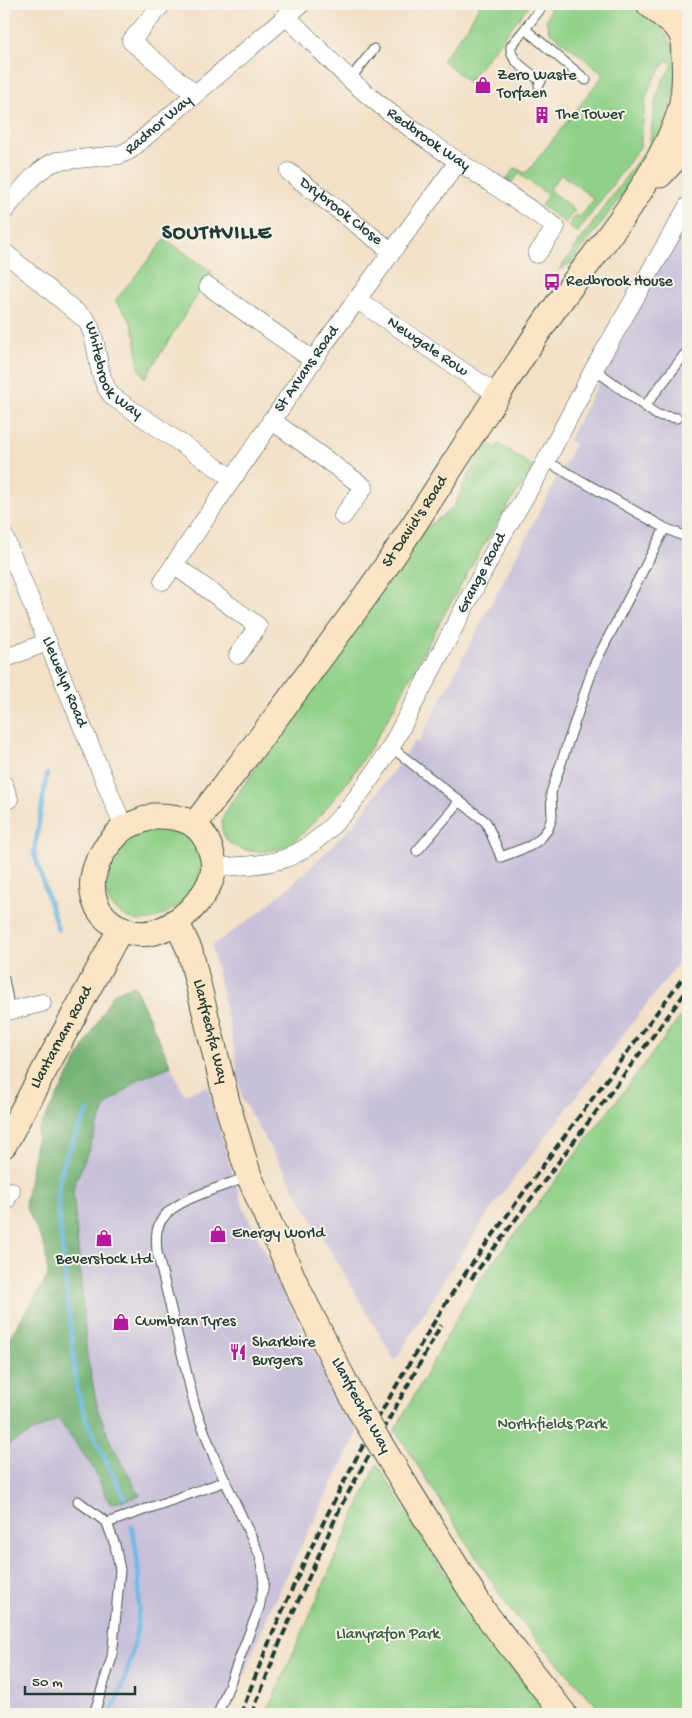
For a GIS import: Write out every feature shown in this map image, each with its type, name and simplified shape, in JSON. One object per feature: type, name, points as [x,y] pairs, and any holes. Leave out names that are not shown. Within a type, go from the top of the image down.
[{"type":"street","points":[[162,4],[131,41],[195,94]]},
{"type":"street","name":"Radnor Way","points":[[4,211],[38,173],[50,163],[125,153],[301,4]]},
{"type":"street","points":[[649,4],[683,38]]},
{"type":"street","name":"St David's Road","points":[[625,214],[663,151],[677,120],[686,75],[683,38],[675,4]]},
{"type":"street","name":"Redbrook Way","points":[[286,16],[350,79],[458,162],[482,175],[556,227],[538,254]]},
{"type":"street","name":"St David's Road","points":[[195,824],[305,680],[383,571],[554,308],[625,214],[688,145]]},
{"type":"street","name":"St Arvans Road","points":[[163,581],[313,360],[458,162]]},
{"type":"street","name":"Drybrook Close","points":[[289,172],[392,251]]},
{"type":"street","name":"Grange Road","points":[[214,867],[242,866],[282,859],[307,847],[348,807],[391,747],[594,369],[688,206]]},
{"type":"street","name":"Whitebrook Way","points":[[4,252],[87,321],[93,334],[103,381],[114,397],[232,478]]},
{"type":"street","points":[[208,286],[313,360]]},
{"type":"street","name":"Newgale Row","points":[[356,299],[498,395]]},
{"type":"street","points":[[271,420],[364,487],[343,516]]},
{"type":"street","name":"Llewelyn Road","points":[[4,536],[124,828]]},
{"type":"street","points":[[174,565],[258,626],[238,655]]},
{"type":"street","points":[[4,659],[47,642]]},
{"type":"street","points":[[153,816],[182,818],[195,824],[207,839],[214,867],[213,877],[197,903],[164,929],[147,933],[132,933],[112,924],[101,912],[94,898],[91,879],[96,862],[106,846],[124,828],[153,816]]},
{"type":"street","name":"Llanfrechfa Way","points":[[176,921],[190,951],[229,1110],[249,1176],[297,1287],[357,1406],[485,1613],[564,1714]]},
{"type":"street","name":"Llantarnam Road","points":[[4,1145],[121,928]]},
{"type":"street","points":[[7,1012],[42,1003]]},
{"type":"lane","points":[[539,85],[542,81],[518,63],[512,54],[511,46],[544,4]]},
{"type":"lane","points":[[525,29],[586,80]]},
{"type":"lane","points":[[350,79],[374,50]]},
{"type":"lane","points":[[645,406],[688,350]]},
{"type":"lane","points":[[594,369],[661,417],[677,418]]},
{"type":"lane","points":[[546,461],[665,528],[688,538]]},
{"type":"lane","points":[[391,747],[488,825],[501,857],[530,846],[545,834],[552,817],[551,793],[594,665],[665,528]]},
{"type":"lane","points":[[417,851],[460,801]]},
{"type":"lane","points":[[4,979],[7,1012]]},
{"type":"lane","points":[[218,1714],[260,1608],[264,1583],[260,1556],[204,1432],[188,1383],[157,1252],[156,1236],[160,1222],[172,1208],[249,1176]]},
{"type":"lane","points":[[107,1523],[226,1482]]},
{"type":"lane","points":[[78,1501],[107,1523],[115,1545],[120,1570],[117,1623],[112,1656],[94,1714]]},
{"type":"shaded area","points":[[688,223],[688,950],[493,1206],[444,1280],[395,1361],[242,1099],[232,1038],[212,948],[213,945],[257,914],[294,883],[334,844],[355,823],[415,741],[418,743],[575,444],[568,441],[667,253]]},
{"type":"shaded area","points":[[171,1066],[184,1094],[208,1086],[244,1209],[302,1328],[358,1432],[271,1607],[229,1714],[4,1714],[4,1447],[58,1419],[93,1468],[110,1504],[139,1496],[111,1443],[98,1410],[87,1355],[73,1189],[106,1106],[139,1079]]},
{"type":"green space","points":[[480,4],[530,4],[468,82],[442,60],[468,26]]},
{"type":"green space","points":[[552,4],[638,4],[658,24],[669,39],[678,68],[670,109],[648,156],[634,179],[571,263],[559,270],[649,145],[656,98],[662,82],[673,65],[667,60],[652,82],[646,98],[640,147],[577,233],[568,226],[576,215],[580,217],[594,199],[561,174],[549,190],[575,210],[565,223],[541,205],[548,195],[519,174],[511,183],[506,179],[515,168],[525,173],[529,170],[604,74],[550,32],[546,21]]},
{"type":"green space","points":[[165,239],[212,272],[145,378],[139,367],[132,324],[115,301]]},
{"type":"green space","points":[[485,441],[496,448],[499,444],[534,467],[475,560],[392,712],[359,766],[312,824],[288,845],[264,851],[251,851],[229,843],[223,834],[222,823],[227,809],[426,528],[453,508]]},
{"type":"green space","points":[[172,824],[191,837],[196,842],[200,851],[202,868],[197,884],[179,904],[161,916],[144,921],[126,917],[118,912],[106,895],[103,881],[105,867],[115,851],[128,836],[143,830]]},
{"type":"green space","points":[[134,985],[171,1066],[139,1079],[106,1106],[73,1189],[87,1355],[98,1410],[111,1443],[140,1496],[110,1504],[93,1468],[58,1419],[4,1447],[4,1346],[48,1276],[45,1247],[25,1205],[38,1131],[113,994]]},
{"type":"green space","name":"Northfields Park","points":[[688,1007],[688,1714],[604,1714],[510,1610],[395,1430],[475,1286]]},
{"type":"green space","name":"Llanyrafon Park","points":[[377,1464],[458,1594],[547,1714],[266,1714]]},
{"type":"waterway","points":[[47,774],[34,853],[58,930]]},
{"type":"waterway","points":[[89,1110],[62,1167],[58,1206],[77,1390],[87,1422],[124,1497]]},
{"type":"waterway","points":[[110,1714],[128,1668],[138,1622],[139,1575],[132,1527]]},
{"type":"railway","points":[[241,1714],[262,1659],[310,1551],[363,1445],[422,1342],[476,1259],[688,971]]},
{"type":"railway","points":[[471,1279],[688,989]]},
{"type":"railway","points":[[252,1714],[282,1637],[341,1506],[441,1325]]},
{"type":"place","name":"Zero Waste Torfaen","points":[[483,85]]},
{"type":"place","name":"The Tower","points":[[542,115]]},
{"type":"place","name":"Redbrook House","points":[[552,282]]},
{"type":"place","name":"Energy World","points":[[218,1234]]},
{"type":"place","name":"Beverstock Ltd","points":[[104,1238]]},
{"type":"place","name":"Cwmbran Tyres","points":[[121,1322]]},
{"type":"place","name":"Sharkbire Burgers","points":[[238,1352]]},
{"type":"district","name":"SOUTHVILLE","points":[[217,234]]}]
